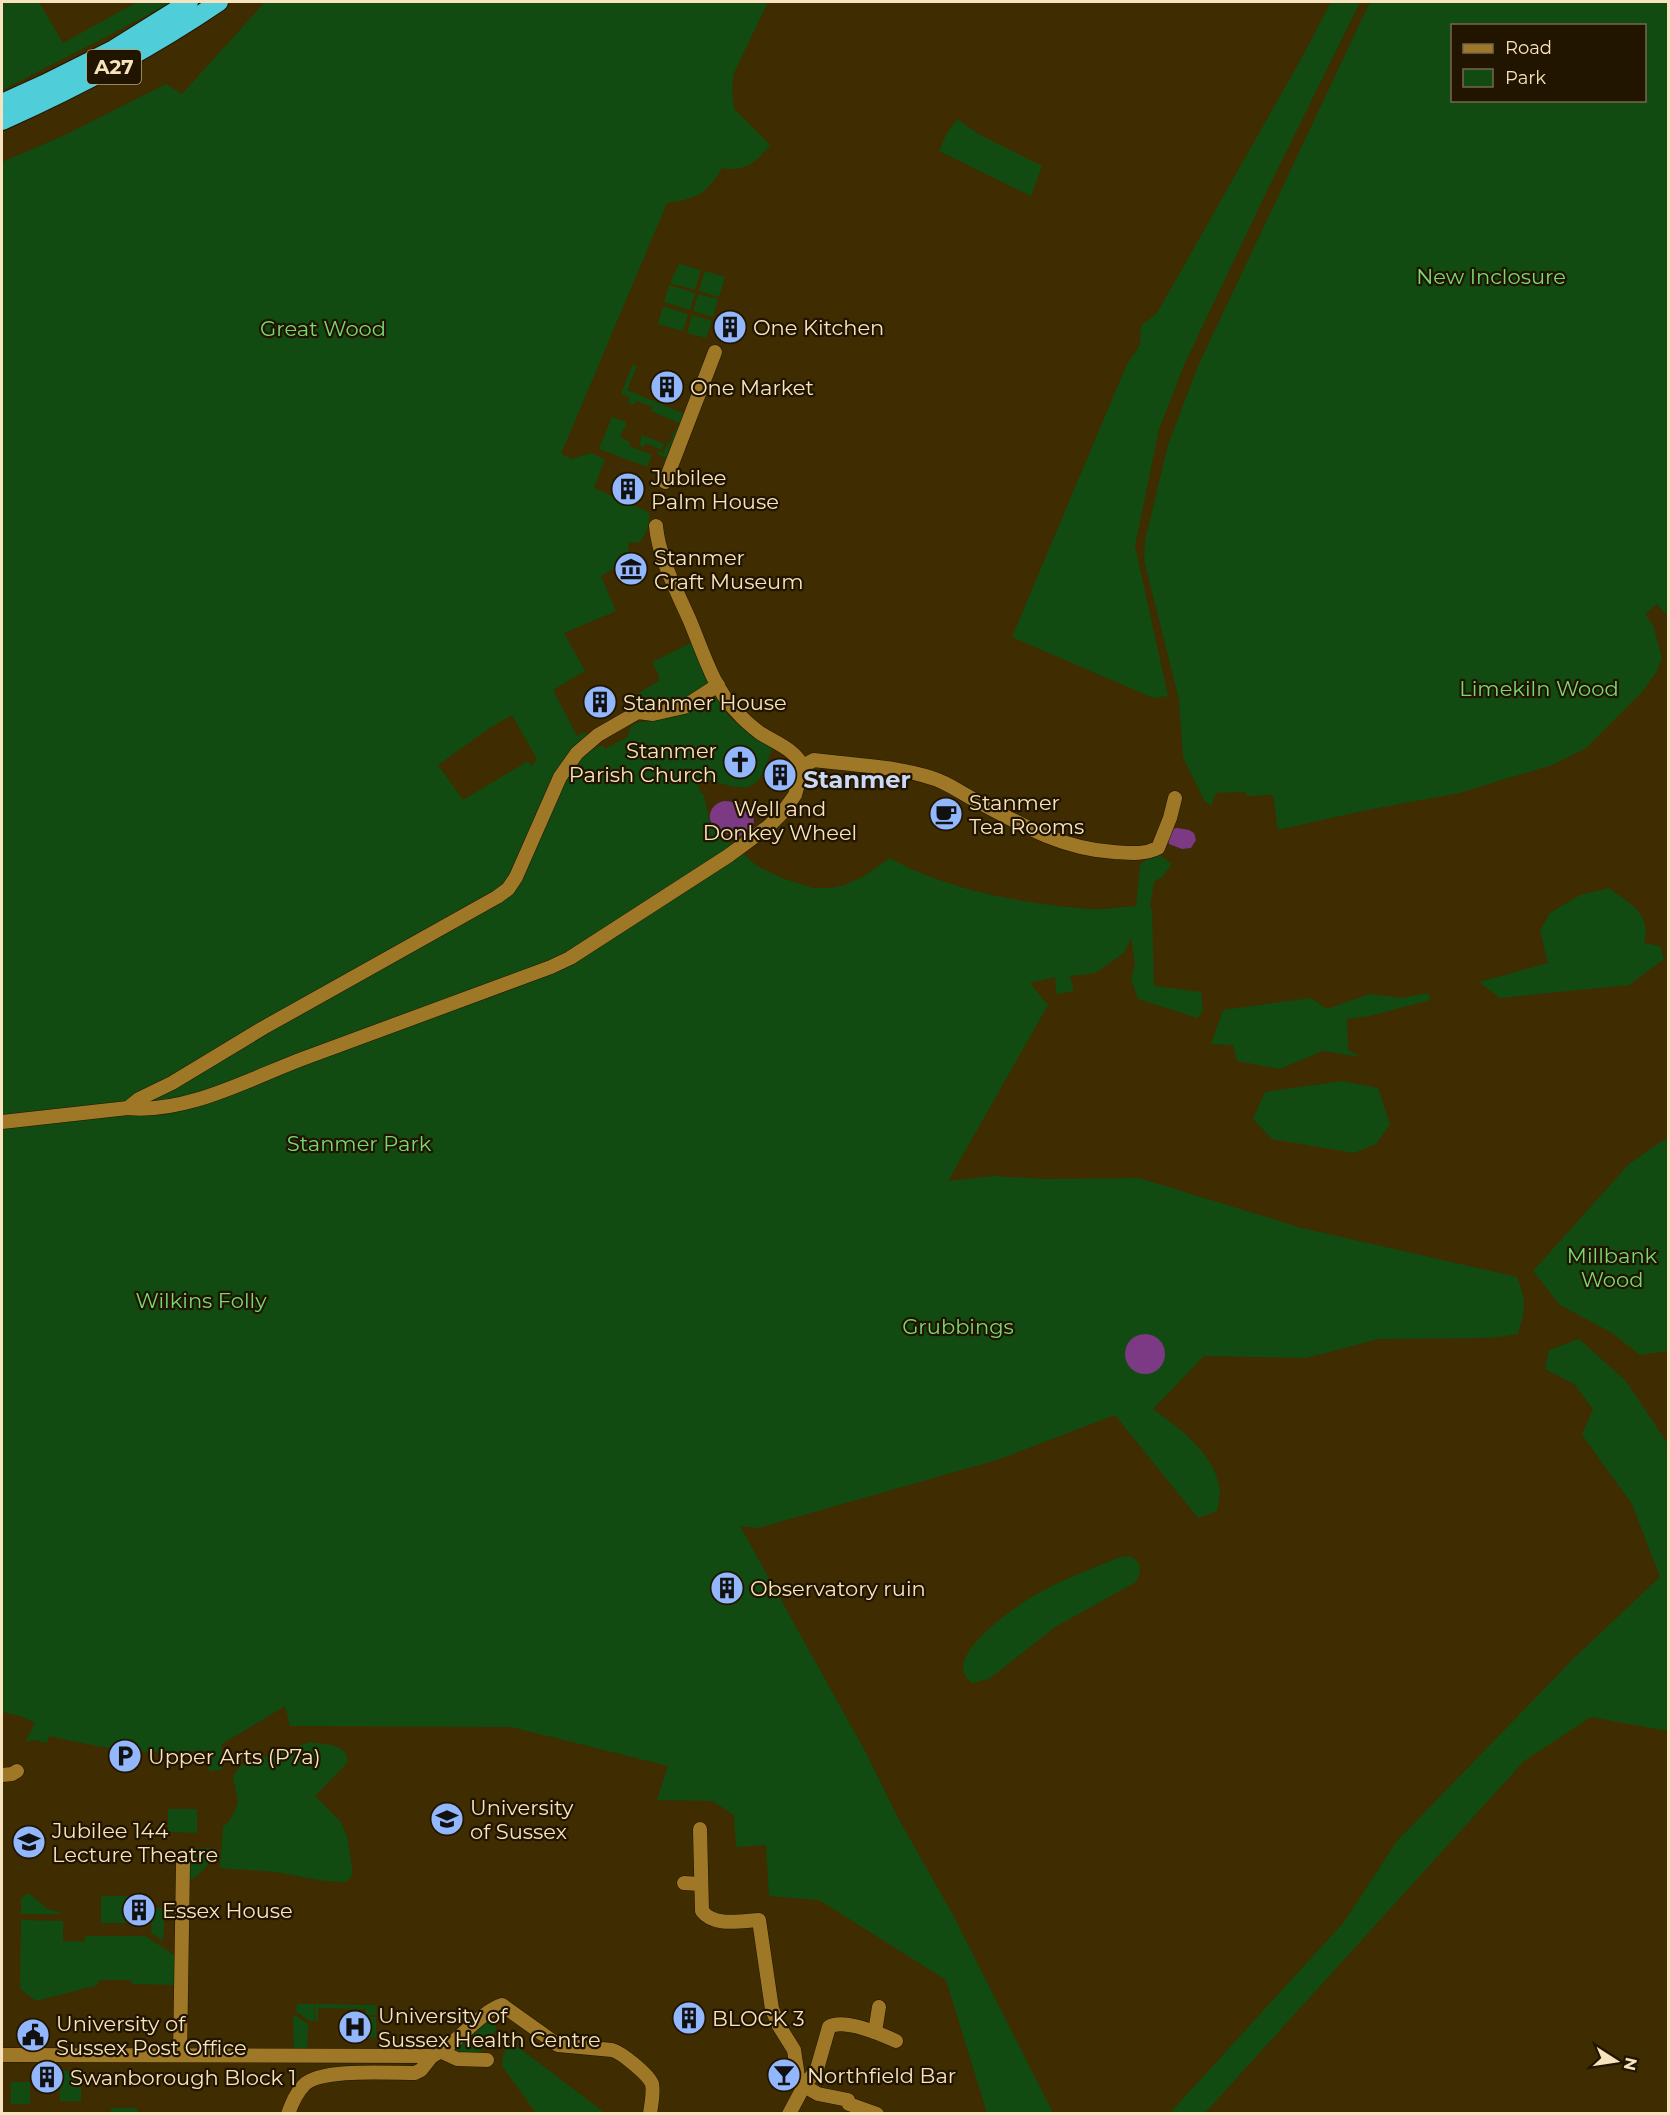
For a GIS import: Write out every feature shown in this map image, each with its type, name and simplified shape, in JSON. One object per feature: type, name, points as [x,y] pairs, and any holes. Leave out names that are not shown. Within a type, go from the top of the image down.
[{"type":"highway","name":"A27","points":[[2,103],[114,49],[189,2]]},
{"type":"highway","name":"A27","points":[[2,121],[121,64],[219,2]]},
{"type":"street","points":[[665,482],[716,352]]},
{"type":"street","points":[[656,526],[658,541],[668,570],[718,685],[735,711],[760,732],[793,752],[803,766]]},
{"type":"street","points":[[128,1108],[139,1099],[172,1083],[263,1028],[497,897],[508,889],[516,877],[560,777],[577,753],[598,735],[638,712],[653,714],[684,706],[718,685]]},
{"type":"street","points":[[2,1122],[128,1108],[141,1109],[217,1093],[551,967],[570,958],[728,856],[769,826],[795,795],[803,766],[814,760],[907,772],[934,778],[1035,832],[1068,844],[1104,852],[1137,854],[1158,848],[1175,798]]},
{"type":"street","points":[[2,1775],[17,1771]]},
{"type":"street","points":[[700,1829],[701,1907],[708,1918],[716,1921],[759,1920],[772,2008],[779,2026],[794,2050],[799,2083],[815,2093],[848,2100],[849,2104],[877,2114]]},
{"type":"street","points":[[180,2055],[183,1864]]},
{"type":"street","points":[[684,1883],[700,1884]]},
{"type":"street","points":[[288,2114],[294,2097],[305,2083],[321,2075],[415,2073],[421,2070],[437,2054],[496,2007],[502,2005],[558,2045],[612,2050],[620,2053],[651,2083],[650,2114]]},
{"type":"street","points":[[874,2032],[879,2007]]},
{"type":"street","points":[[789,2114],[820,2061],[829,2027],[842,2024],[874,2032],[896,2041]]},
{"type":"street","points":[[6,2055],[437,2054],[458,2059],[487,2060]]},
{"type":"green space","points":[[2,2],[39,2],[63,43],[137,2],[171,2],[2,90]]},
{"type":"green space","points":[[265,2],[768,2],[734,73],[732,88],[734,109],[770,145],[755,161],[744,167],[722,168],[706,190],[700,194],[667,203],[561,454],[572,459],[590,453],[605,459],[594,488],[649,512],[648,528],[640,542],[628,543],[630,559],[601,576],[616,611],[564,633],[585,671],[553,690],[577,736],[585,732],[596,748],[603,745],[605,749],[627,737],[631,726],[635,723],[675,717],[716,697],[730,718],[772,748],[762,775],[756,783],[750,786],[732,786],[704,779],[698,782],[700,792],[704,795],[710,823],[757,866],[782,878],[813,888],[845,885],[864,876],[890,858],[936,879],[987,894],[1065,907],[1107,909],[1136,906],[1140,865],[1154,851],[1172,864],[1162,877],[1154,882],[1150,907],[1152,910],[1154,986],[1201,992],[1203,1011],[1197,1018],[1138,999],[1131,979],[1135,964],[1131,938],[1124,953],[1095,973],[1070,976],[1074,991],[1056,994],[1055,977],[1030,983],[1048,1005],[948,1181],[994,1176],[1044,1179],[1139,1178],[1302,1228],[1517,1277],[1524,1306],[1518,1334],[1491,1338],[1379,1339],[1306,1358],[1204,1356],[1153,1409],[1185,1434],[1212,1466],[1220,1492],[1217,1511],[1198,1518],[1115,1415],[997,1460],[758,1528],[740,1526],[953,1915],[1053,2113],[987,2113],[946,1980],[819,1900],[769,1896],[766,1845],[736,1847],[734,1815],[712,1801],[657,1800],[668,1766],[511,1727],[290,1726],[285,1706],[222,1744],[222,1770],[209,1771],[205,1750],[145,1752],[49,1736],[47,1743],[34,1740],[25,1742],[35,1723],[20,1716],[2,1712],[2,162],[65,135],[166,84],[182,94]],"holes":[[[512,715],[537,759],[531,766],[528,761],[463,800],[438,765],[488,729]]]},
{"type":"green space","points":[[1331,2],[1360,2],[1184,365],[1159,429],[1135,546],[1168,696],[1153,698],[1012,637],[1127,364],[1140,345],[1141,326],[1157,313]]},
{"type":"green space","points":[[1370,2],[1668,2],[1668,617],[1657,604],[1645,614],[1653,625],[1662,658],[1657,671],[1642,692],[1586,748],[1552,765],[1459,793],[1278,830],[1273,795],[1247,796],[1245,792],[1216,793],[1211,806],[1204,800],[1183,757],[1179,700],[1144,560],[1145,541],[1168,445],[1198,366]]},
{"type":"green space","points":[[957,119],[980,135],[1042,166],[1031,196],[939,151]]},
{"type":"green space","points":[[679,264],[701,270],[695,290],[670,283]]},
{"type":"green space","points":[[705,271],[725,277],[719,297],[699,291]]},
{"type":"green space","points":[[669,285],[695,293],[690,310],[664,302]]},
{"type":"green space","points":[[698,294],[718,299],[713,317],[693,311]]},
{"type":"green space","points":[[663,306],[688,314],[683,331],[658,324]]},
{"type":"green space","points":[[692,315],[712,321],[706,338],[687,333]]},
{"type":"green space","points":[[633,364],[637,366],[627,390],[688,415],[684,425],[651,411],[653,407],[636,401],[633,405],[628,403],[630,398],[621,394]]},
{"type":"green space","points":[[612,417],[626,422],[625,426],[628,429],[624,428],[620,437],[630,442],[629,446],[652,455],[647,467],[599,449]]},
{"type":"green space","points":[[677,426],[683,428],[666,470],[663,464],[666,458],[657,454],[658,451],[663,453],[667,445],[669,446],[662,440],[670,443],[673,435],[666,431],[674,434]]},
{"type":"green space","points":[[642,435],[664,444],[662,450],[645,443],[644,447],[639,445]]},
{"type":"green space","points":[[695,641],[709,683],[683,702],[657,700],[641,706],[634,696],[659,681],[652,662]]},
{"type":"green space","points":[[1609,888],[1642,917],[1646,933],[1644,943],[1660,946],[1664,959],[1629,985],[1500,998],[1479,982],[1548,963],[1540,931],[1550,913],[1580,895]]},
{"type":"green space","points":[[1428,993],[1430,1000],[1370,1016],[1347,1019],[1348,1050],[1361,1057],[1323,1051],[1280,1069],[1237,1061],[1233,1045],[1211,1044],[1223,1010],[1311,998],[1327,1009],[1370,994],[1402,998]]},
{"type":"green space","points":[[1342,1081],[1378,1088],[1390,1124],[1376,1144],[1354,1153],[1272,1139],[1253,1119],[1265,1092]]},
{"type":"green space","name":"Millbank Wood","points":[[1668,1137],[1668,1351],[1640,1355],[1612,1333],[1560,1305],[1533,1271],[1629,1164]]},
{"type":"green space","name":"Millbank Wood","points":[[1579,1339],[1625,1380],[1668,1444],[1668,1731],[1591,1717],[1524,1761],[1205,2113],[1170,2113],[1344,1922],[1397,1841],[1575,1657],[1660,1577],[1632,1504],[1582,1435],[1593,1409],[1574,1384],[1545,1369],[1549,1350]]},
{"type":"green space","points":[[1131,1556],[1139,1564],[1140,1572],[1136,1582],[1055,1627],[989,1679],[972,1683],[966,1676],[963,1668],[965,1658],[973,1646],[1011,1611],[1038,1593],[1066,1580],[1120,1557]]},
{"type":"green space","points":[[310,1742],[334,1746],[344,1751],[347,1756],[348,1762],[315,1796],[340,1821],[347,1836],[353,1874],[346,1882],[338,1882],[273,1872],[220,1868],[223,1827],[230,1820],[238,1803],[233,1776],[241,1765]]},
{"type":"green space","points":[[168,1809],[197,1809],[197,1833],[168,1832]]},
{"type":"green space","points":[[189,1848],[212,1848],[210,1860],[205,1868],[188,1882]]},
{"type":"green space","points":[[25,1894],[30,1894],[46,1908],[63,1914],[21,1914],[21,1897],[25,1897]]},
{"type":"green space","points":[[101,1896],[132,1896],[131,1923],[101,1923]]},
{"type":"green space","points":[[152,1908],[165,1908],[163,1941],[151,1933]]},
{"type":"green space","points":[[21,1920],[63,1921],[63,1941],[85,1942],[85,1936],[145,1936],[176,1956],[175,1985],[132,1984],[131,1980],[99,1980],[98,1985],[36,2001],[20,1989]]},
{"type":"green space","points":[[297,2004],[314,2004],[314,2021],[309,2021],[296,2011]]},
{"type":"green space","points":[[315,2004],[377,2005],[376,2015],[366,2015],[366,2009],[318,2008],[318,2021],[315,2021]]},
{"type":"green space","points":[[293,2014],[308,2024],[307,2054],[294,2050]]},
{"type":"green space","points":[[366,2017],[376,2017],[376,2038],[362,2037],[362,2023],[366,2023]]},
{"type":"green space","points":[[492,2021],[496,2025],[496,2030],[478,2055],[455,2052],[461,2042],[471,2033]]},
{"type":"green space","points":[[510,2041],[605,2113],[536,2113],[502,2066],[503,2055]]},
{"type":"green space","points":[[60,2071],[81,2071],[81,2101],[60,2101]]},
{"type":"green space","points":[[11,2082],[30,2082],[30,2104],[11,2104]]},
{"type":"green space","points":[[111,2108],[137,2108],[137,2113],[111,2113]]},
{"type":"shaded area","points":[[724,801],[740,804],[752,813],[754,822],[746,834],[736,837],[724,833],[711,822],[711,810],[716,804]]},
{"type":"shaded area","points":[[1177,828],[1194,833],[1196,840],[1191,848],[1182,849],[1169,844],[1172,829]]},
{"type":"shaded area","points":[[1145,1334],[1153,1335],[1159,1340],[1164,1346],[1164,1362],[1159,1368],[1153,1373],[1145,1374],[1137,1373],[1131,1368],[1126,1362],[1125,1354],[1126,1346],[1131,1340],[1137,1335]]},
{"type":"place","name":"One Kitchen","points":[[730,327]]},
{"type":"place","name":"One Market","points":[[667,387]]},
{"type":"place","name":"Jubilee Palm House","points":[[628,489]]},
{"type":"place","name":"Stanmer Craft Museum","points":[[631,569]]},
{"type":"place","name":"Stanmer House","points":[[600,702]]},
{"type":"place","name":"Stanmer Parish Church","points":[[740,762]]},
{"type":"place","name":"Well and Donkey Wheel","points":[[780,775]]},
{"type":"place","name":"Stanmer Tea Rooms","points":[[946,814]]},
{"type":"place","name":"Observatory ruin","points":[[727,1588]]},
{"type":"place","name":"Upper Arts (P7a)","points":[[125,1756]]},
{"type":"place","name":"University of Sussex","points":[[447,1819]]},
{"type":"place","name":"Jubilee 144 Lecture Theatre","points":[[29,1842]]},
{"type":"place","name":"Essex House","points":[[139,1910]]},
{"type":"place","name":"BLOCK 3","points":[[689,2018]]},
{"type":"place","name":"University of Sussex Health Centre","points":[[355,2027]]},
{"type":"place","name":"University of Sussex Post Office","points":[[33,2035]]},
{"type":"place","name":"Northfield Bar","points":[[784,2075]]},
{"type":"place","name":"Swanborough Block 1","points":[[47,2077]]},
{"type":"district","name":"Stanmer","points":[[857,779]]},
{"type":"park label","name":"New Inclosure","points":[[1491,276]]},
{"type":"park label","name":"Great Wood","points":[[323,328]]},
{"type":"park label","name":"Limekiln Wood","points":[[1539,688]]},
{"type":"park label","name":"Stanmer Park","points":[[359,1143]]},
{"type":"park label","name":"Wilkins Folly","points":[[201,1300]]},
{"type":"park label","name":"Grubbings","points":[[958,1326]]}]
